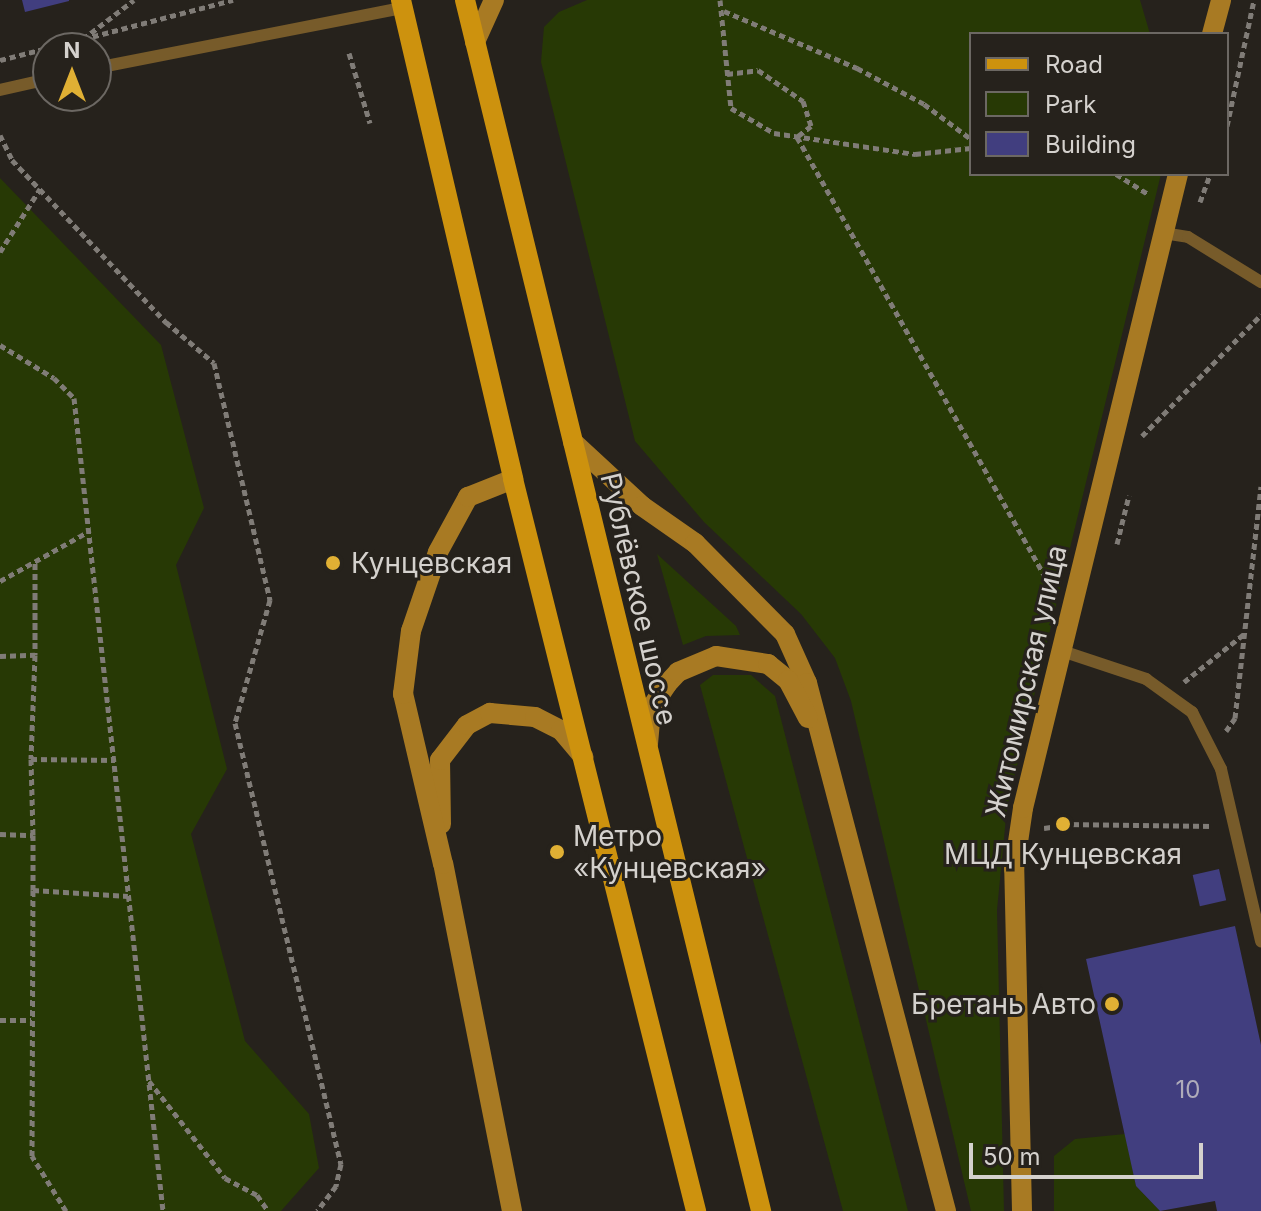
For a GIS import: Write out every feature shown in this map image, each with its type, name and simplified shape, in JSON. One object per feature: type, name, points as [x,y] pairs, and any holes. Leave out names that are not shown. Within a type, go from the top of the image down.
[{"type":"main road","name":"Рублёвское шоссе","points":[[465,0],[761,1211]]},
{"type":"main road","points":[[402,4],[513,479],[586,759],[696,1211]]},
{"type":"street","points":[[475,42],[494,0]]},
{"type":"street","points":[[1213,32],[1221,0]]},
{"type":"street","name":"Житомирская улица","points":[[1022,1211],[1014,869],[1059,650],[1177,176]]},
{"type":"street","points":[[573,442],[642,506],[695,543],[766,611],[785,634],[807,683],[818,736],[946,1211]]},
{"type":"street","points":[[512,1211],[443,864],[409,730],[405,664],[421,595],[468,497],[513,479]]},
{"type":"street","points":[[647,753],[651,708],[667,684],[678,672],[716,656],[768,664],[788,680],[818,736]]},
{"type":"street","points":[[443,864],[440,760],[467,725],[490,713],[535,717],[561,730],[586,759]]},
{"type":"lane","points":[[112,65],[402,4]]},
{"type":"lane","points":[[0,90],[32,83]]},
{"type":"lane","points":[[1163,233],[1188,237],[1261,282]]},
{"type":"lane","points":[[1059,650],[1146,679],[1192,712],[1221,769],[1261,941]]},
{"type":"path","points":[[92,32],[134,0]]},
{"type":"path","points":[[110,32],[233,0]]},
{"type":"path","points":[[720,0],[724,11],[731,108],[774,133],[797,137],[915,154],[969,148]]},
{"type":"path","points":[[1229,117],[1254,0]]},
{"type":"path","points":[[724,11],[857,68],[924,104],[969,138]]},
{"type":"path","points":[[0,60],[32,52]]},
{"type":"path","points":[[349,53],[370,123]]},
{"type":"path","points":[[727,74],[758,70],[803,101],[811,126],[797,137]]},
{"type":"path","points":[[0,135],[12,160],[166,322],[214,363],[270,600],[235,723],[341,1164],[336,1186],[317,1211]]},
{"type":"path","points":[[797,137],[1050,587]]},
{"type":"path","points":[[1119,176],[1169,209]]},
{"type":"path","points":[[1188,237],[1209,176]]},
{"type":"path","points":[[0,252],[40,189]]},
{"type":"path","points":[[1142,436],[1261,315]]},
{"type":"path","points":[[0,345],[54,378],[74,398],[86,533],[115,760],[163,1211]]},
{"type":"path","points":[[1139,450],[1145,420]]},
{"type":"path","points":[[1115,550],[1133,478]]},
{"type":"path","points":[[1212,752],[1235,718],[1261,486]]},
{"type":"path","points":[[0,581],[86,533]]},
{"type":"path","points":[[35,563],[31,759],[32,1156],[66,1211]]},
{"type":"path","points":[[1166,694],[1202,671],[1244,634]]},
{"type":"path","points":[[0,656],[35,655]]},
{"type":"path","points":[[31,759],[115,760]]},
{"type":"path","points":[[1041,842],[1046,813]]},
{"type":"path","points":[[1042,828],[1064,825],[1217,826],[1224,858],[1241,854]]},
{"type":"path","points":[[0,834],[33,835]]},
{"type":"path","points":[[33,890],[128,896]]},
{"type":"path","points":[[0,1020],[31,1020]]},
{"type":"path","points":[[149,1081],[225,1178],[257,1195],[268,1211]]},
{"type":"green space","points":[[587,0],[1140,0],[1149,32],[969,32],[969,176],[1161,176],[1007,807],[997,910],[1004,1211],[971,1211],[851,701],[835,658],[801,614],[704,522],[635,441],[541,62],[544,27],[559,12]]},
{"type":"green space","points":[[0,178],[161,345],[204,508],[176,565],[227,769],[191,834],[245,1041],[309,1114],[319,1168],[281,1211],[0,1211]]},
{"type":"green space","points":[[657,554],[736,626],[740,635],[706,636],[683,645]]},
{"type":"green space","points":[[713,675],[751,675],[775,696],[908,1211],[843,1211],[700,685]]},
{"type":"green space","points":[[1125,1134],[1136,1186],[1160,1211],[1054,1211],[1054,1156],[1075,1139]]},
{"type":"building","points":[[22,0],[69,0],[69,1],[25,12]]},
{"type":"building","points":[[1219,869],[1226,900],[1200,906],[1193,875]]},
{"type":"building","points":[[1235,926],[1261,1045],[1261,1211],[1217,1211],[1215,1201],[1160,1211],[1136,1186],[1086,959]]},
{"type":"place","name":"Кунцевская","points":[[333,563]]},
{"type":"place","name":"МЦД Кунцевская","points":[[1063,824]]},
{"type":"place","name":"Метро «Кунцевская»","points":[[557,852]]},
{"type":"place","name":"Бретань Авто","points":[[1112,1004]]}]
